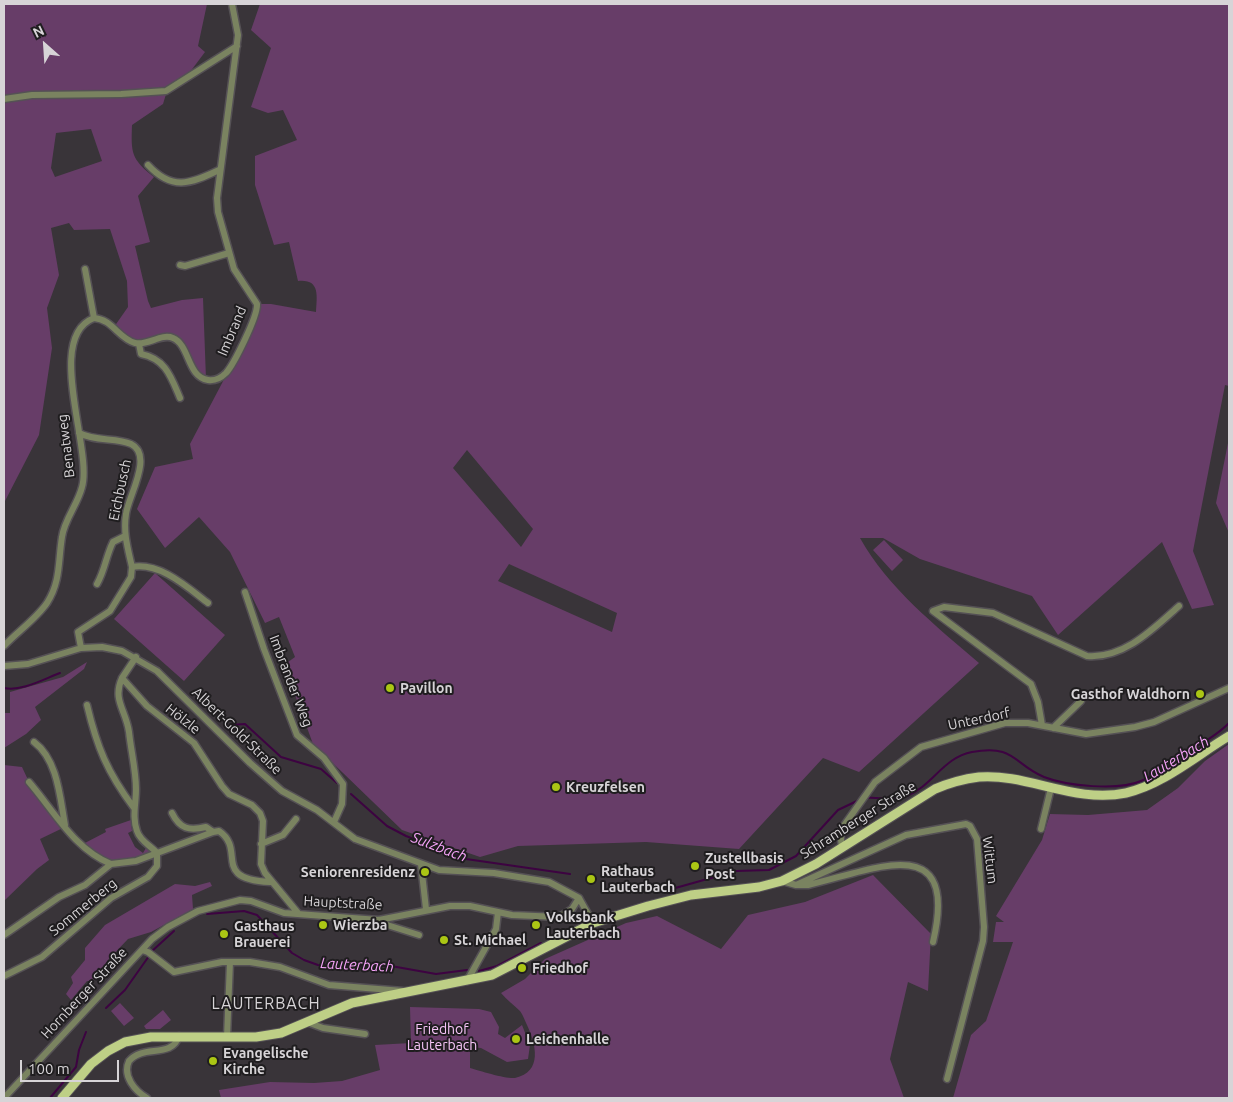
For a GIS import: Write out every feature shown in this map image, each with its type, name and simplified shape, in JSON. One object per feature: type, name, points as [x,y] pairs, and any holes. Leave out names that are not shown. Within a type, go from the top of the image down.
[{"type":"main road","name":"Schramberger Straße","points":[[62,1098],[91,1064],[116,1046],[142,1038],[272,1035],[291,1030],[352,1003],[492,975],[509,968],[593,923],[675,898],[760,888],[782,881],[816,864],[935,789],[954,781],[980,777],[1000,778],[1093,796],[1126,793],[1158,782],[1229,736]]},
{"type":"street","name":"Imbrand","points":[[139,344],[167,337],[173,338],[179,343],[200,377],[214,380],[227,372],[257,308],[257,304],[238,278],[218,212],[219,170],[228,129],[238,35],[232,4]]},
{"type":"street","points":[[4,99],[32,95],[122,94],[166,91],[237,46]]},
{"type":"street","points":[[148,165],[158,176],[177,183],[199,180],[219,170]]},
{"type":"street","points":[[180,265],[185,266],[229,253]]},
{"type":"street","points":[[85,269],[94,318],[107,322],[127,340],[139,344],[141,354],[159,359],[167,369],[180,398]]},
{"type":"street","name":"Benatweg","points":[[4,646],[46,604],[60,569],[62,536],[82,488],[84,476],[79,433],[72,398],[75,334],[81,326],[94,318]]},
{"type":"street","name":"Eichbusch","points":[[79,433],[89,438],[132,444],[139,450],[142,460],[126,514],[125,536],[132,567]]},
{"type":"street","points":[[97,584],[104,572],[107,555],[113,542],[125,536]]},
{"type":"street","points":[[81,648],[78,632],[110,611],[131,576],[132,567],[148,567],[165,573],[208,603]]},
{"type":"street","name":"Imbrander Weg","points":[[245,592],[297,736],[324,758],[343,784],[342,804],[334,822]]},
{"type":"street","points":[[1042,725],[1038,702],[1031,684],[934,611],[944,607],[993,613],[1087,656],[1096,656],[1111,654],[1138,640],[1149,633],[1179,606]]},
{"type":"street","points":[[4,666],[28,664],[81,648],[102,647],[122,651],[136,657],[122,678],[118,688],[118,698],[128,724],[136,789],[134,808],[138,834],[157,853]]},
{"type":"street","name":"Albert-Gold-Straße","points":[[136,657],[157,671],[250,763],[282,791],[334,822],[361,842],[421,864],[453,872],[494,873],[535,878],[560,887],[578,898],[593,923]]},
{"type":"street","name":"Hölzle","points":[[122,678],[147,706],[194,743],[229,794],[252,805],[260,813],[263,821],[261,864],[270,882],[288,899],[298,912]]},
{"type":"street","name":"Unterdorf","points":[[842,848],[840,831],[875,782],[921,747],[992,725],[1020,722],[1086,734],[1142,726],[1229,688]]},
{"type":"street","points":[[1053,728],[1081,702]]},
{"type":"street","points":[[87,705],[96,744],[114,782],[134,808]]},
{"type":"street","points":[[34,742],[45,750],[53,770],[65,827]]},
{"type":"street","points":[[29,782],[65,827],[90,852],[112,864]]},
{"type":"street","points":[[1041,829],[1051,788]]},
{"type":"street","points":[[172,813],[177,822],[186,829],[194,830],[206,827],[213,832]]},
{"type":"street","points":[[261,844],[283,836],[296,819]]},
{"type":"street","name":"Wittum","points":[[796,885],[906,835],[966,824],[970,826],[977,840],[984,934],[946,1080]]},
{"type":"street","points":[[4,935],[59,897],[85,885],[112,864],[136,862],[213,832],[219,831],[224,834],[238,874],[249,880],[270,882]]},
{"type":"street","name":"Sommerberg","points":[[4,976],[42,957],[111,898],[154,872],[159,860],[157,853]]},
{"type":"street","points":[[421,864],[426,909]]},
{"type":"street","points":[[782,881],[796,885],[808,884],[889,864],[919,867],[933,878],[938,894],[939,906],[933,942]]},
{"type":"street","name":"Hauptstraße","points":[[145,951],[152,939],[180,919],[230,901],[251,901],[284,913],[298,912],[314,916],[379,920],[426,909],[470,906],[498,912],[559,917],[572,909],[578,898]]},
{"type":"street","points":[[467,981],[496,929],[498,912]]},
{"type":"street","points":[[379,920],[384,924],[419,935]]},
{"type":"street","points":[[145,951],[174,972],[230,962],[250,962],[270,965],[329,985],[410,991]]},
{"type":"street","name":"Hornberger Straße","points":[[4,1098],[145,951]]},
{"type":"street","points":[[227,1037],[230,962]]},
{"type":"street","points":[[307,1022],[323,1028],[365,1034]]},
{"type":"street","points":[[147,1098],[138,1092],[130,1079],[127,1069],[130,1061],[141,1053],[169,1049],[176,1043],[178,1036]]},
{"type":"green space","points":[[4,4],[207,4],[198,46],[205,52],[190,72],[167,91],[163,104],[132,125],[132,149],[134,155],[141,165],[154,177],[138,196],[150,242],[135,246],[148,301],[151,308],[182,300],[203,298],[206,379],[200,377],[173,338],[139,344],[114,327],[128,307],[127,281],[110,229],[74,230],[69,223],[51,228],[59,275],[47,308],[52,348],[39,435],[4,503]],"holes":[[[91,129],[102,161],[55,177],[51,168],[56,133]]]},
{"type":"green space","points":[[260,4],[1229,4],[1229,386],[1225,385],[1193,551],[1214,605],[1192,609],[1162,542],[1058,635],[1032,596],[920,559],[883,538],[860,538],[871,556],[899,590],[979,663],[859,772],[823,758],[739,849],[646,842],[518,846],[480,857],[402,830],[313,744],[284,665],[295,657],[279,617],[265,623],[230,552],[199,517],[165,548],[137,509],[155,467],[193,459],[190,444],[230,368],[257,304],[271,304],[316,312],[316,289],[310,283],[298,281],[289,242],[274,245],[255,185],[255,156],[297,140],[283,110],[268,113],[251,107],[271,48],[251,30]],"holes":[[[467,450],[533,529],[521,547],[453,468]],[[509,564],[617,613],[612,632],[498,581]]]},
{"type":"green space","points":[[1229,438],[1229,533],[1216,503]]},
{"type":"green space","points":[[884,540],[903,560],[892,571],[873,550]]},
{"type":"green space","points":[[155,573],[225,635],[184,681],[114,619]]},
{"type":"green space","points":[[87,662],[84,669],[35,707],[41,720],[26,734],[4,748],[4,713],[10,713],[10,692],[63,677]]},
{"type":"green space","points":[[1229,744],[1229,1098],[953,1098],[971,1035],[986,1021],[1013,942],[993,942],[996,922],[1004,922],[996,916],[1042,840],[1050,814],[1088,815],[1147,810],[1178,788],[1205,761]]},
{"type":"green space","points":[[4,765],[22,767],[29,782],[65,827],[40,839],[49,860],[4,901]]},
{"type":"green space","points":[[131,820],[132,831],[128,833],[135,847],[143,853],[146,848],[150,852],[142,858],[109,861],[83,844],[106,832],[105,829]]},
{"type":"green space","name":"Friedhof Lauterbach","points":[[873,875],[931,934],[928,991],[908,982],[890,1059],[904,1098],[221,1098],[219,1090],[270,1082],[314,1083],[342,1081],[380,1070],[375,1045],[411,1043],[410,1007],[479,1009],[491,1012],[499,1027],[498,1034],[505,1038],[522,1025],[530,1045],[528,1059],[507,1062],[481,1048],[470,1047],[470,1068],[511,1078],[524,1075],[533,1064],[535,1049],[533,1040],[520,1011],[501,993],[525,979],[545,959],[626,923],[657,916],[721,949],[748,915],[805,902]]},
{"type":"green space","points":[[210,882],[212,886],[192,895],[193,909],[151,932],[128,939],[107,961],[106,967],[93,981],[87,981],[71,1000],[66,994],[73,983],[71,977],[85,960],[85,948],[105,925],[175,884],[195,886]]},
{"type":"green space","points":[[120,1003],[134,1018],[124,1026],[111,1011]]},
{"type":"green space","points":[[163,1010],[171,1020],[160,1029],[146,1029],[144,1026]]},
{"type":"waterway","name":"Sulzbach","points":[[4,688],[25,687],[60,673]]},
{"type":"waterway","name":"Lauterbach","points":[[866,798],[892,799],[907,796],[924,786],[946,765],[962,755],[986,750],[1006,753],[1034,772],[1066,783],[1106,787],[1131,784],[1151,776],[1179,756],[1212,737],[1229,723]]},
{"type":"waterway","name":"Sulzbach","points":[[230,725],[245,724],[281,757],[321,769],[337,783]]},
{"type":"waterway","name":"Sulzbach","points":[[351,794],[387,826],[406,836],[466,859],[570,874]]},
{"type":"waterway","name":"Lauterbach","points":[[661,892],[736,871],[769,870],[796,856],[838,810],[859,800]]},
{"type":"waterway","name":"Lauterbach","points":[[207,914],[244,911],[257,915],[292,953],[318,965],[391,966],[436,974],[467,970]]},
{"type":"waterway","name":"Lauterbach","points":[[151,952],[174,931]]},
{"type":"waterway","name":"Lauterbach","points":[[479,971],[497,966],[541,943]]},
{"type":"waterway","name":"Lauterbach","points":[[106,1008],[125,990],[149,956]]},
{"type":"waterway","name":"Lauterbach","points":[[50,1098],[76,1067],[79,1050],[86,1032]]},
{"type":"place","name":"Pavillon","points":[[390,688]]},
{"type":"place","name":"Gasthof Waldhorn","points":[[1200,694]]},
{"type":"place","name":"Kreuzfelsen","points":[[556,787]]},
{"type":"place","name":"Zustellbasis Post","points":[[695,866]]},
{"type":"place","name":"Seniorenresidenz","points":[[425,872]]},
{"type":"place","name":"Rathaus Lauterbach","points":[[591,879]]},
{"type":"place","name":"Wierzba","points":[[323,925]]},
{"type":"place","name":"Volksbank Lauterbach","points":[[536,925]]},
{"type":"place","name":"Gasthaus Brauerei","points":[[224,934]]},
{"type":"place","name":"St. Michael","points":[[444,940]]},
{"type":"place","name":"Friedhof","points":[[522,968]]},
{"type":"place","name":"Leichenhalle","points":[[516,1039]]},
{"type":"place","name":"Evangelische Kirche","points":[[213,1061]]},
{"type":"district","name":"LAUTERBACH","points":[[266,1004]]}]
